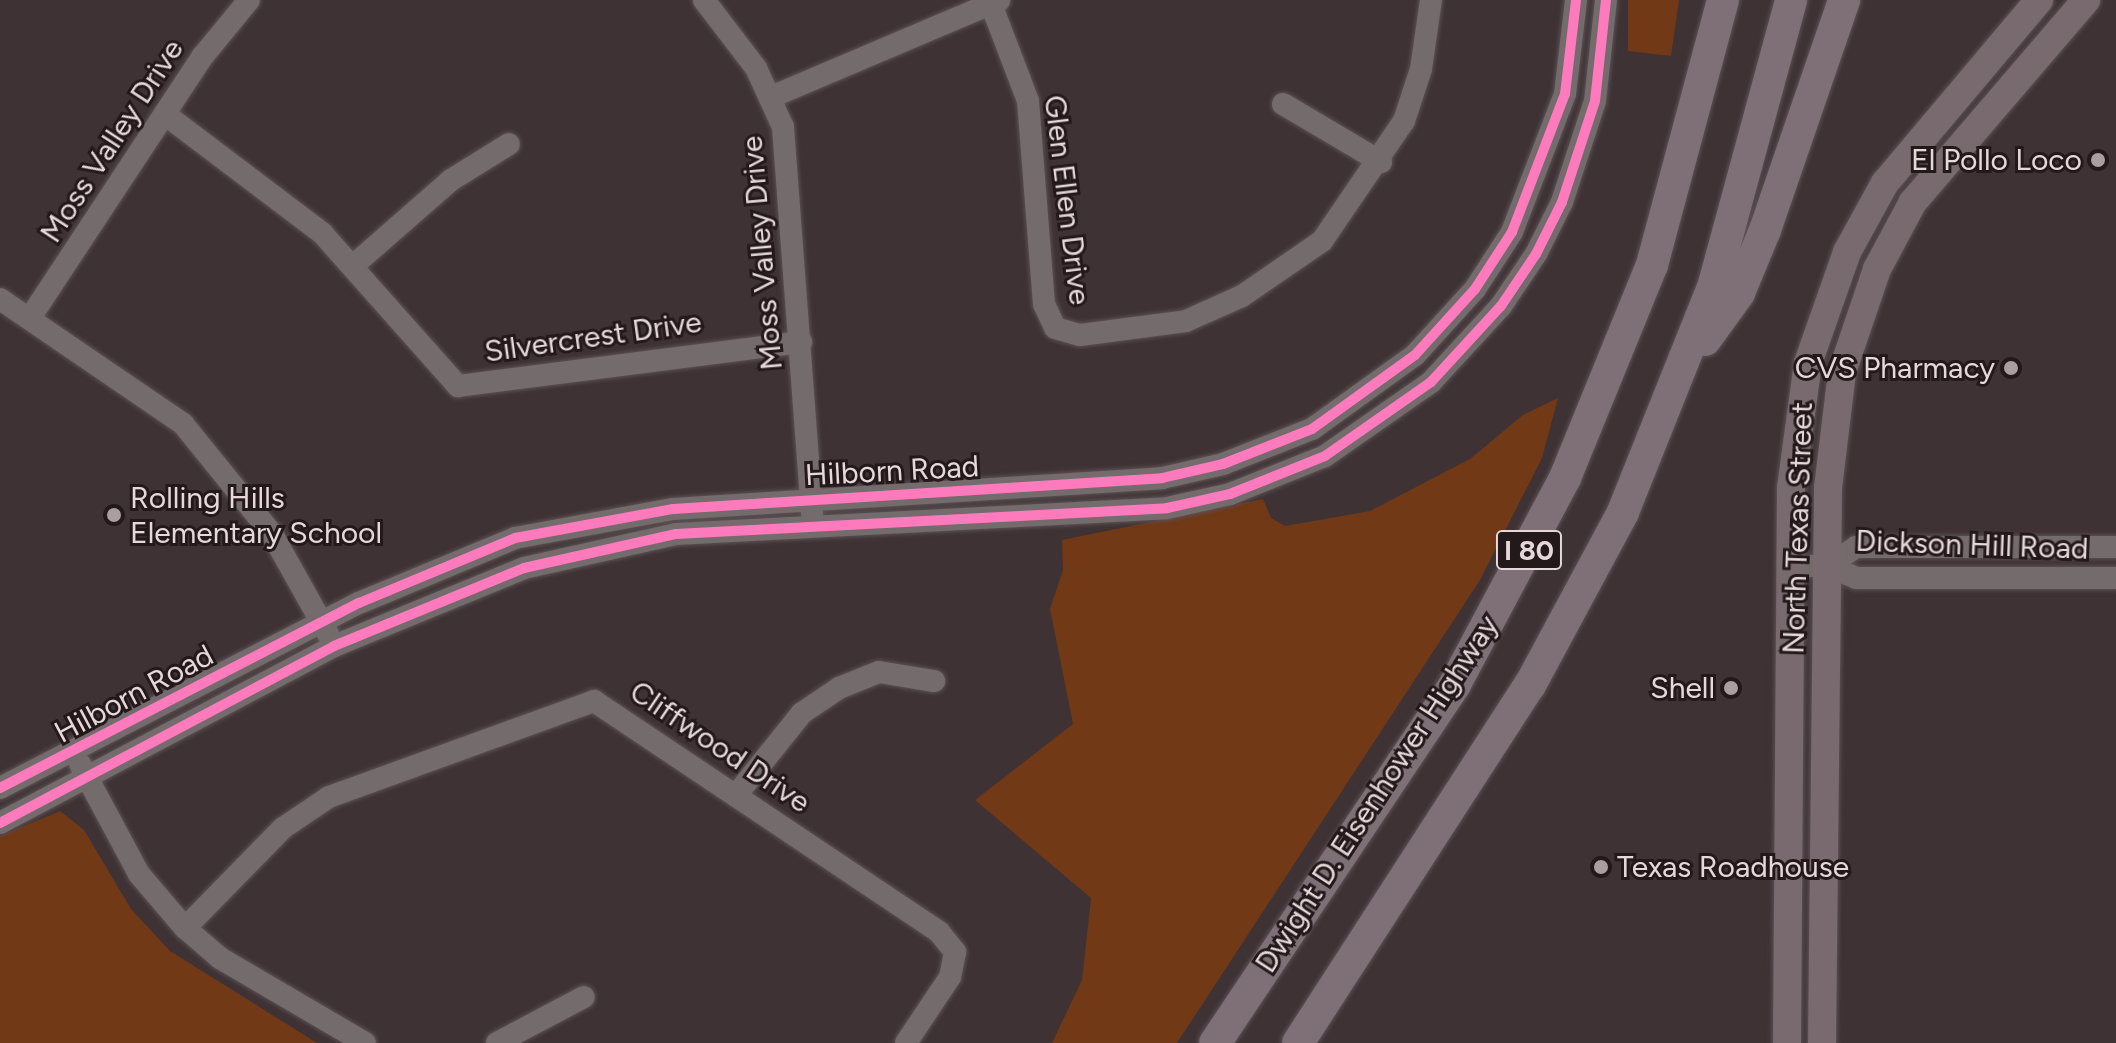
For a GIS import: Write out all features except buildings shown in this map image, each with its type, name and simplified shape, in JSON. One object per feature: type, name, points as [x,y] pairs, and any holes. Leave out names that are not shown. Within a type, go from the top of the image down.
[{"type":"highway","name":"Dwight D. Eisenhower Highway","points":[[1215,1043],[1455,684],[1565,478],[1652,265],[1723,0]]},
{"type":"highway","name":"I 80","points":[[1298,1043],[1530,685],[1623,512],[1684,369],[1742,198],[1791,0]]},
{"type":"highway","points":[[1684,369],[1739,293],[1844,0]]},
{"type":"main road","name":"North Texas Street","points":[[1787,1043],[1791,566],[1801,395],[1847,252],[1903,155],[2039,0]]},
{"type":"main road","name":"North Texas Street","points":[[1822,1043],[1828,566],[1835,401],[1877,269],[1932,174],[2086,0]]},
{"type":"street","name":"Moss Valley Drive","points":[[30,318],[166,115],[249,0]]},
{"type":"street","name":"Moss Valley Drive","points":[[704,0],[771,97],[792,204],[813,524]]},
{"type":"street","name":"Glen Ellen Drive","points":[[995,2],[1028,101],[1044,304],[1055,328],[1080,335],[1131,332],[1186,321],[1242,296],[1322,241],[1381,162],[1421,69],[1431,0]]},
{"type":"street","name":"Hilborn Road","points":[[0,788],[75,754],[321,622],[515,538],[627,515],[1162,478],[1273,446],[1365,396],[1448,321],[1512,232],[1565,94],[1576,0]]},
{"type":"street","name":"Hilborn Road","points":[[0,823],[334,646],[461,589],[634,538],[813,524],[1167,508],[1283,475],[1378,424],[1469,344],[1536,254],[1562,202],[1595,101],[1606,0]]},
{"type":"street","points":[[771,97],[995,2]]},
{"type":"street","points":[[1283,104],[1381,162]]},
{"type":"street","name":"Silvercrest Drive","points":[[166,115],[277,192],[355,264],[458,386],[801,342]]},
{"type":"street","points":[[355,264],[451,180],[509,144]]},
{"type":"street","points":[[0,299],[183,424],[272,534],[334,646]]},
{"type":"street","name":"Dickson Hill Road","points":[[1828,566],[1856,547],[2116,547]]},
{"type":"street","name":"Dickson Hill Road","points":[[1791,566],[1828,566],[1856,578],[2116,578]]},
{"type":"street","points":[[737,794],[802,713],[839,688],[879,672],[934,681]]},
{"type":"street","name":"Cliffwood Drive","points":[[185,928],[283,828],[329,797],[582,704],[614,711],[939,932],[955,952],[950,977],[906,1043]]},
{"type":"street","points":[[75,754],[139,874],[185,928],[220,958],[365,1043]]},
{"type":"street","points":[[497,1043],[584,997]]},
{"type":"shaded area","points":[[1628,0],[1679,0],[1671,56],[1628,51]]},
{"type":"shaded area","points":[[1558,398],[1542,458],[1480,580],[1177,1043],[1052,1043],[1082,980],[1091,898],[975,800],[1073,724],[1050,609],[1063,570],[1062,540],[1263,499],[1271,518],[1285,526],[1370,511],[1470,459],[1523,415]]},
{"type":"shaded area","points":[[60,811],[84,830],[131,909],[170,951],[317,1043],[0,1043],[0,836]]},
{"type":"cycle path","points":[[0,788],[359,603],[515,538],[673,509],[1162,478],[1223,464],[1312,429],[1415,355],[1475,289],[1512,232],[1565,94],[1576,0]]},
{"type":"cycle path","points":[[0,823],[334,646],[524,568],[676,534],[1167,508],[1230,494],[1325,456],[1431,382],[1501,306],[1536,254],[1562,202],[1595,101],[1606,0]]},
{"type":"place","name":"El Pollo Loco","points":[[2098,160]]},
{"type":"place","name":"CVS Pharmacy","points":[[2011,368]]},
{"type":"place","name":"Rolling Hills Elementary School","points":[[114,515]]},
{"type":"place","name":"Shell","points":[[1731,688]]},
{"type":"place","name":"Texas Roadhouse","points":[[1601,867]]}]
